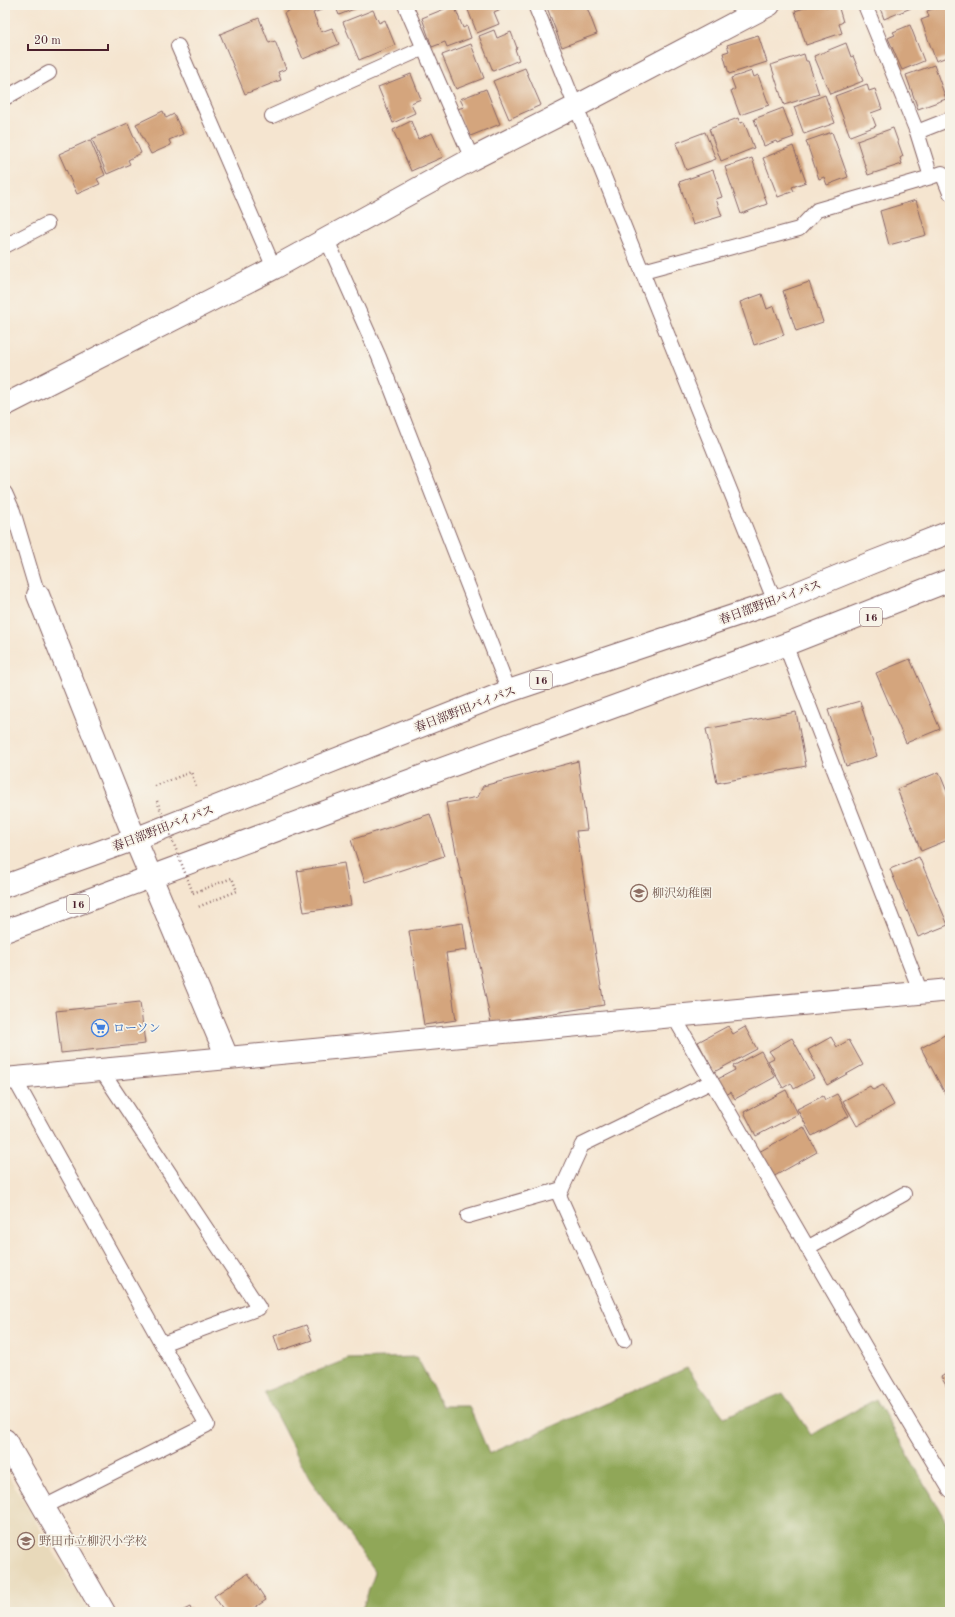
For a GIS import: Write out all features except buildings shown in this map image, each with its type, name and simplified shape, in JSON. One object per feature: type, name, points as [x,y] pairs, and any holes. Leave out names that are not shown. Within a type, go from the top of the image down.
[{"type":"main road","points":[[5,405],[274,268],[472,159],[575,107],[769,5]]},
{"type":"main road","name":"16","points":[[873,562],[950,519]]},
{"type":"main road","name":"春日部野田バイパス","points":[[5,886],[135,839],[509,691],[775,602],[950,532]]},
{"type":"main road","name":"16","points":[[5,931],[398,785],[788,643],[950,580]]},
{"type":"main road","name":"16","points":[[788,643],[950,592]]},
{"type":"main road","points":[[38,595],[135,839],[227,1057]]},
{"type":"main road","points":[[10,1079],[227,1057],[674,1017],[950,990]]},
{"type":"main road","points":[[5,1440],[104,1612]]},
{"type":"lane","points":[[405,5],[472,159]]},
{"type":"lane","points":[[535,5],[775,602]]},
{"type":"lane","points":[[865,5],[917,132],[931,177]]},
{"type":"lane","points":[[178,46],[274,268]]},
{"type":"lane","points":[[272,116],[424,48]]},
{"type":"lane","points":[[5,98],[49,73]]},
{"type":"lane","points":[[917,132],[950,119]]},
{"type":"lane","points":[[643,271],[799,229],[817,210],[942,173],[950,194]]},
{"type":"lane","points":[[5,246],[47,224]]},
{"type":"lane","points":[[327,240],[380,357],[509,691]]},
{"type":"lane","points":[[5,493],[13,511],[38,595]]},
{"type":"lane","points":[[788,643],[921,993]]},
{"type":"lane","points":[[674,1017],[807,1248],[950,1490]]},
{"type":"lane","points":[[101,1070],[259,1308],[162,1344]]},
{"type":"lane","points":[[10,1079],[207,1425],[44,1507]]},
{"type":"lane","points":[[624,1340],[559,1195],[582,1144],[711,1082]]},
{"type":"lane","points":[[468,1216],[562,1189]]},
{"type":"lane","points":[[807,1248],[904,1194]]},
{"type":"path","points":[[155,786],[191,772],[196,786],[190,788]]},
{"type":"path","points":[[164,799],[157,801],[193,893],[232,878],[236,891],[198,907]]},
{"type":"shaded area","name":"野田市立柳沢小学校","points":[[5,1470],[89,1612],[5,1612]]},
{"type":"green space","points":[[417,1357],[442,1406],[469,1406],[489,1454],[687,1368],[724,1417],[783,1393],[811,1435],[876,1399],[950,1528],[950,1612],[361,1612],[375,1573],[309,1478],[264,1392],[348,1359]]},
{"type":"place","name":"柳沢幼稚園","points":[[639,893]]},
{"type":"place","name":"ローソン","points":[[100,1028]]},
{"type":"place","name":"野田市立柳沢小学校","points":[[26,1541]]}]
